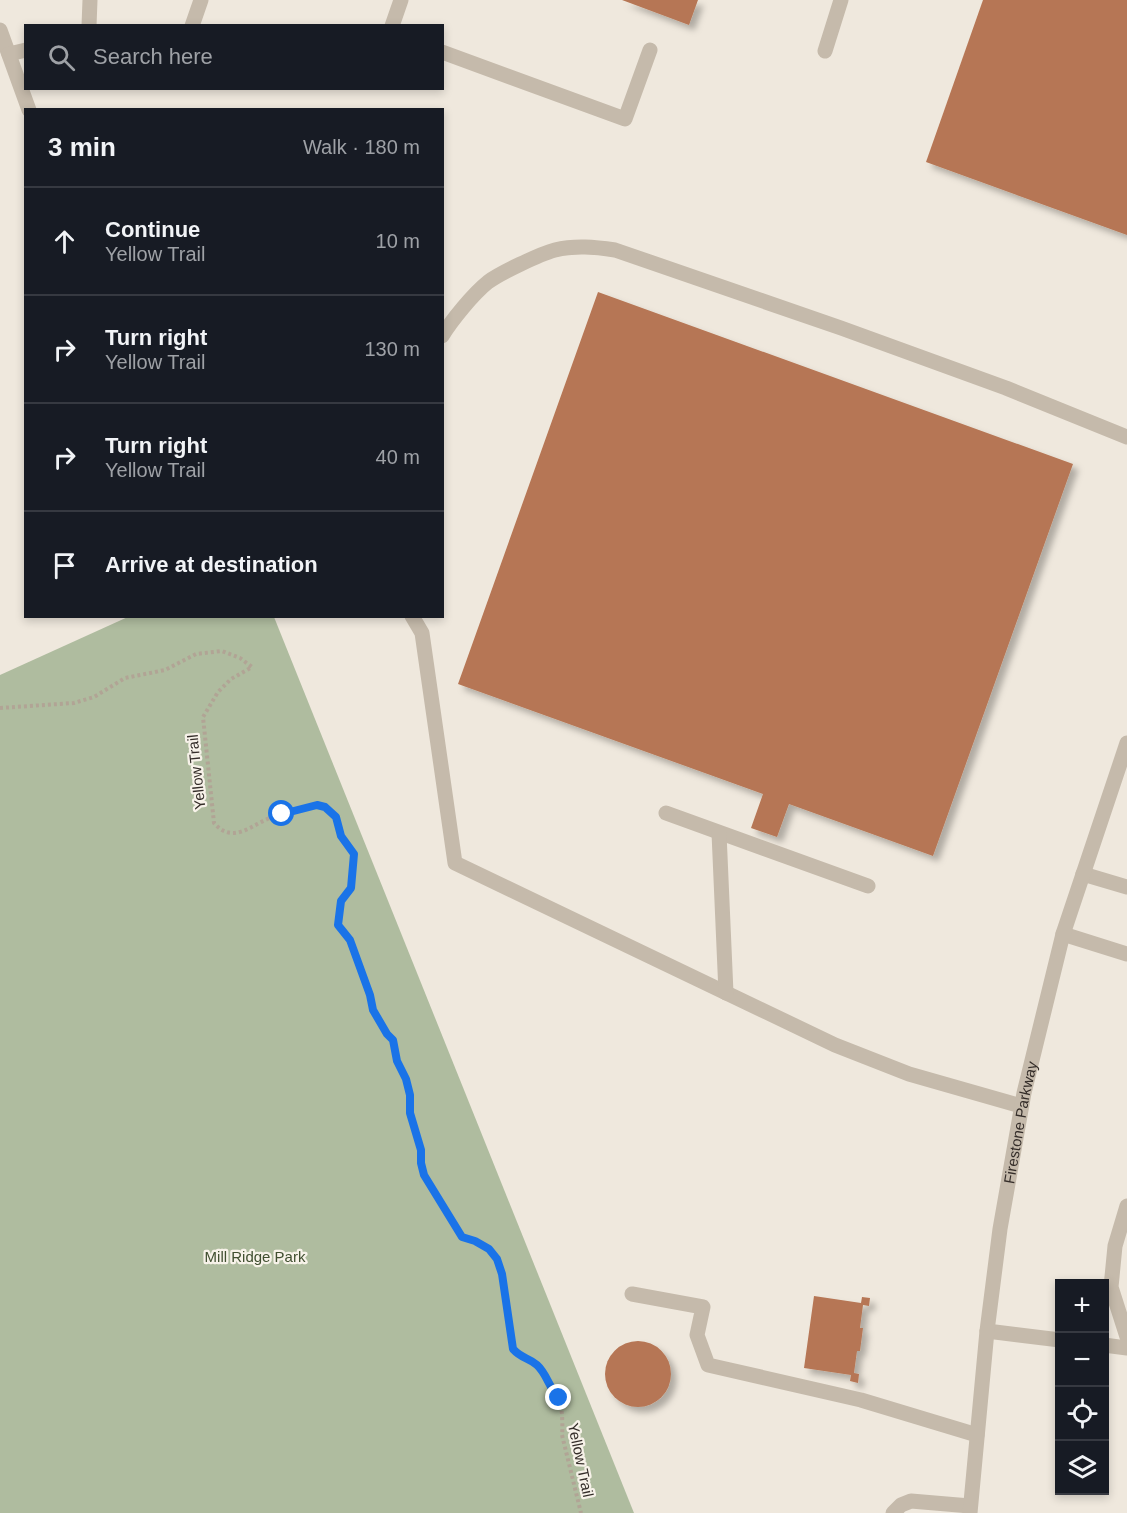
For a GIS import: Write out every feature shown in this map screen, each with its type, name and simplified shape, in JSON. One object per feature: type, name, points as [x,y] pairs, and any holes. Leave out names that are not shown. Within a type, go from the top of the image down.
[{"type":"street","points":[[89,24],[90,0]]},
{"type":"street","points":[[193,24],[201,0]]},
{"type":"street","points":[[393,24],[401,0]]},
{"type":"street","points":[[825,51],[841,0]]},
{"type":"street","points":[[0,30],[28,108]]},
{"type":"street","points":[[9,54],[24,50]]},
{"type":"street","points":[[444,53],[625,119],[650,50]]},
{"type":"street","points":[[444,334],[488,282],[513,268],[554,250],[588,246],[615,250],[984,380],[1127,437]]},
{"type":"street","points":[[413,618],[422,633],[455,863],[826,1041],[909,1074],[1021,1106]]},
{"type":"street","name":"Firestone Parkway","points":[[970,1509],[987,1331],[1000,1229],[1021,1106],[1063,934],[1127,743]]},
{"type":"street","points":[[666,813],[868,886]]},
{"type":"street","points":[[719,833],[726,993]]},
{"type":"street","points":[[1083,874],[1127,887]]},
{"type":"street","points":[[1063,934],[1127,954]]},
{"type":"street","points":[[1127,1206],[1115,1246],[1111,1287],[1127,1336]]},
{"type":"street","points":[[632,1294],[703,1307],[697,1335],[708,1365],[861,1400],[976,1435]]},
{"type":"street","points":[[987,1331],[1055,1340]]},
{"type":"street","points":[[1109,1346],[1127,1348]]},
{"type":"street","points":[[893,1513],[901,1505],[911,1501],[970,1509]]},
{"type":"path","name":"Yellow Trail","points":[[0,708],[74,703],[94,697],[125,678],[165,670],[196,654],[222,651],[240,658],[252,667],[231,679],[218,692],[203,717],[214,823],[220,830],[233,833],[250,830],[267,819],[317,805],[325,807],[336,817],[341,836],[354,854],[351,888],[341,901],[338,925],[350,940],[370,995],[373,1010],[393,1040],[397,1061],[406,1079],[410,1095],[410,1113],[421,1150],[424,1175],[462,1237],[489,1249],[497,1259],[502,1274],[513,1349],[520,1357],[537,1365],[559,1398],[560,1418],[563,1425],[562,1435],[581,1513]]},
{"type":"green space","name":"Mill Ridge Park","points":[[126,618],[274,618],[634,1513],[0,1513],[0,675]]},
{"type":"building","points":[[622,0],[698,0],[689,25]]},
{"type":"building","points":[[983,0],[1127,0],[1127,235],[926,162]]},
{"type":"building","points":[[598,292],[1073,464],[933,856],[789,804],[777,837],[751,828],[763,794],[458,684]]},
{"type":"building","points":[[814,1296],[861,1303],[862,1297],[870,1298],[869,1306],[863,1305],[860,1351],[857,1351],[854,1373],[859,1374],[858,1383],[850,1381],[851,1375],[804,1368]]},
{"type":"building","points":[[631,1341],[645,1341],[657,1346],[666,1355],[671,1374],[669,1387],[662,1398],[645,1407],[631,1407],[619,1402],[610,1393],[605,1381],[605,1367],[610,1355],[619,1346]]},
{"type":"route","points":[[282,814],[317,805],[325,807],[336,817],[341,836],[354,854],[351,888],[341,901],[338,925],[345,932],[355,952],[373,1010],[393,1040],[397,1061],[406,1079],[410,1095],[410,1113],[421,1150],[424,1175],[462,1237],[489,1249],[497,1259],[502,1274],[513,1349],[520,1357],[537,1365],[559,1398]]}]
